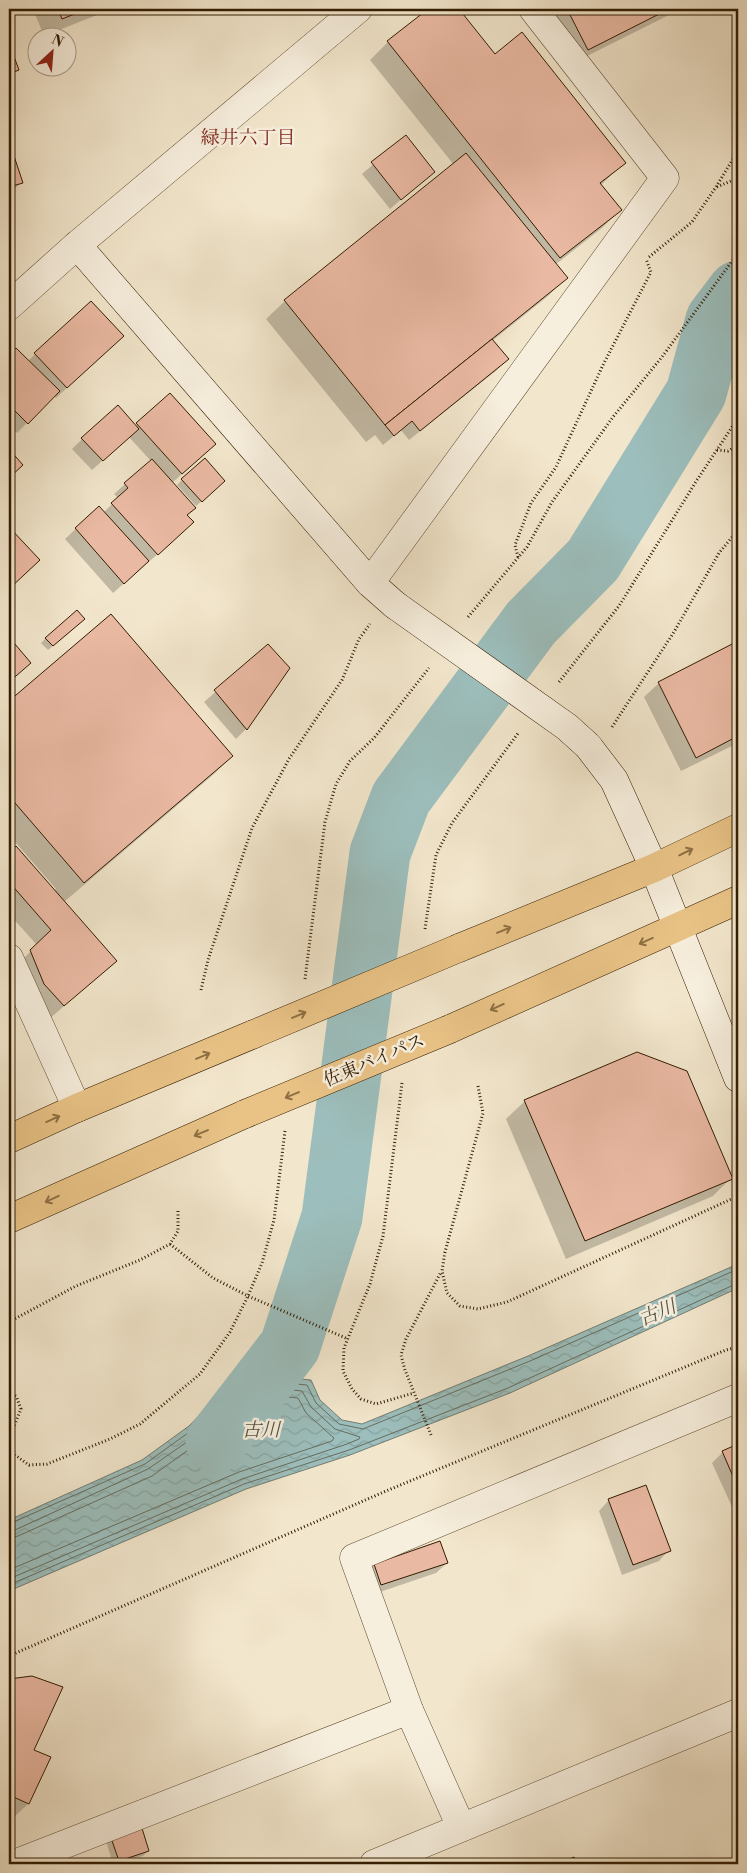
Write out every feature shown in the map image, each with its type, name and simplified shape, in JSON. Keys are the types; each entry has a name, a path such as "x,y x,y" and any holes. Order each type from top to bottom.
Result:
{"highway":[{"path":"9,1139 77,1108 654,868 738,828"},
{"name":"佐東バイパス","path":"9,1219 245,1114 450,1029 738,900"}],"street":[{"path":"9,306 77,246 358,9"},
{"path":"370,583 664,178 533,9"},
{"path":"77,246 370,583 384,612 567,727 598,739 614,780 654,868 738,1078"},
{"path":"9,958 77,1108"},
{"path":"460,1827 408,1710 354,1558 738,1398"},
{"path":"14,1864 408,1710"},
{"path":"374,1864 738,1713"}],"path":[{"path":"716,187 738,178"},
{"path":"468,618 527,547 552,502 613,417 662,358 738,253"},
{"path":"518,556 516,545 531,503 556,467 603,365 651,272 646,259"},
{"path":"717,450 728,451 738,445"},
{"path":"598,739 674,632 719,553 738,530"},
{"path":"201,990 208,960 252,828 289,759 342,680 359,638 384,612"},
{"path":"304,987 325,822 336,784 350,761 374,738 432,663"},
{"path":"431,1435 405,1370 402,1355 406,1339 442,1271 445,1252 483,1113 478,1086"},
{"path":"9,1392 16,1396 21,1408 13,1429 11,1444 15,1455 29,1465 47,1464 102,1442 140,1424 200,1374 230,1332 262,1263 274,1220 286,1123"},
{"path":"442,1271 447,1294 460,1306 478,1309 507,1302 738,1196"},
{"path":"9,1322 76,1286 140,1260 170,1244 178,1231 178,1211"},
{"path":"170,1244 213,1278 248,1296 348,1339"},
{"path":"9,1656 386,1491 726,1350 738,1347"}],"water":[{"name":"古川","path":"738,1264 738,1288 510,1393 350,1455 246,1489 9,1591 9,1520 142,1460 189,1426 240,1373 311,1380 320,1400 342,1420 362,1424 528,1356"}],"building":[{"path":"58,9 87,9 62,19"},
{"path":"428,9 459,9 495,54 522,32 626,163 600,183 622,210 560,258 387,41"},
{"path":"567,9 669,9 588,50"},
{"path":"9,43 19,70 9,74"},
{"path":"406,135 435,172 401,200 371,162"},
{"path":"9,141 23,183 9,187"},
{"path":"466,153 568,278 385,425 284,300"},
{"path":"91,301 124,336 67,388 34,353"},
{"path":"492,339 509,359 420,431 412,421 394,436 385,425"},
{"path":"16,348 60,391 28,424 9,405 9,355"},
{"path":"170,393 216,444 182,474 136,423"},
{"path":"118,405 139,429 103,461 81,438"},
{"path":"9,449 23,465 9,478"},
{"path":"205,458 225,481 202,502 181,479"},
{"path":"152,459 196,508 187,515 194,522 158,555 111,503 128,488 124,483"},
{"path":"99,506 149,561 124,584 75,528"},
{"path":"9,527 40,560 9,589"},
{"path":"77,610 85,619 53,646 45,638"},
{"path":"111,614 233,756 84,883 9,796 9,701"},
{"path":"9,637 31,663 9,682"},
{"path":"738,641 738,736 696,758 658,682"},
{"path":"268,644 290,668 247,730 214,690"},
{"path":"16,846 117,961 64,1006 44,984 30,950 51,930 9,882 9,867 13,864 9,860 9,852"},
{"path":"637,1052 687,1071 733,1179 585,1241 524,1100"},
{"path":"738,1444 738,1488 722,1451"},
{"path":"646,1485 671,1551 633,1565 608,1499"},
{"path":"440,1541 448,1563 381,1585 374,1564"},
{"path":"32,1676 63,1687 34,1750 51,1757 29,1804 9,1795 9,1679"},
{"path":"141,1825 149,1851 119,1861 110,1835"},
{"path":"574,1857 578,1864 558,1864"}],"waterway":[{"path":"216,1442 290,1346 332,1217 380,853 401,798 531,623 593,560 696,393 716,320 738,291"}],"district":[{"name":"緑井六丁目","path":"248,137"}]}
